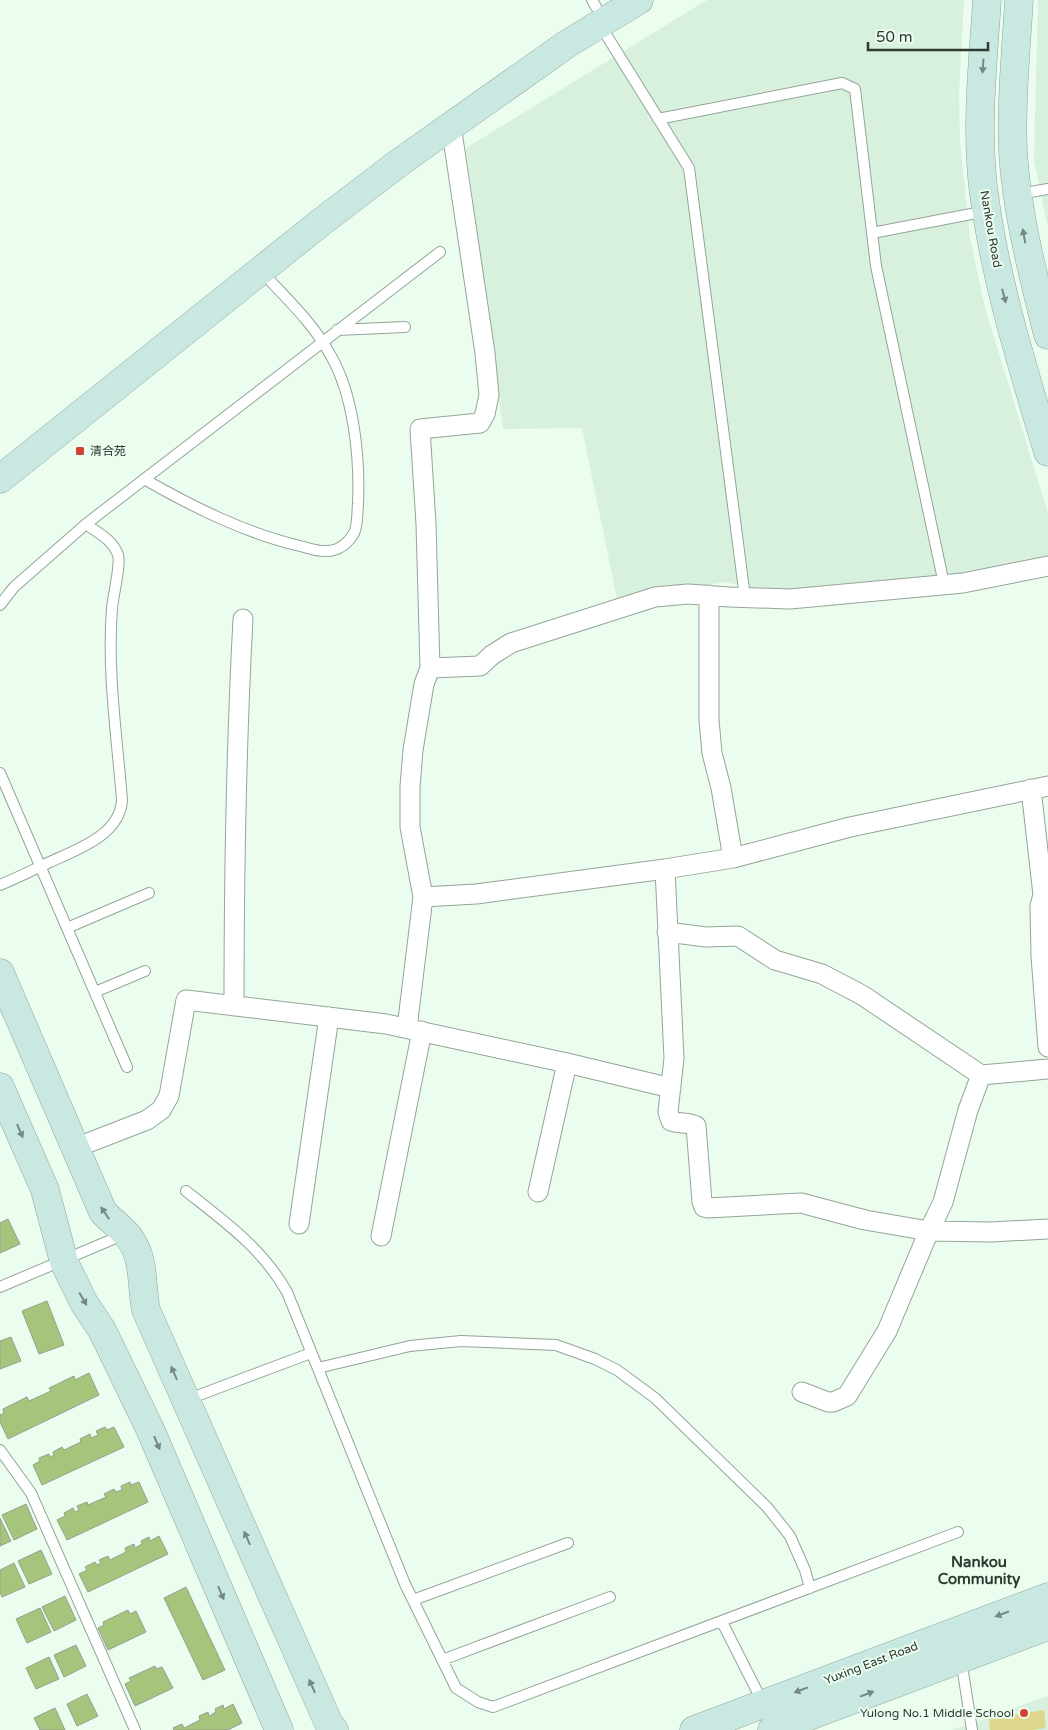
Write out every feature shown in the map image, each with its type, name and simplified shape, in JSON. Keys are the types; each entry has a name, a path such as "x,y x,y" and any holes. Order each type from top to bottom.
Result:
{"street":[{"path":"0,457 302,216 390,149 558,30 599,8 639,0"},
{"name":"Nankou Road","path":"987,0 980,120 983,185 994,254 1002,288 1048,452"},
{"path":"1020,0 1013,151 1017,194 1026,248 1048,334"},
{"path":"0,479 363,190 450,125 567,44 599,8"},
{"path":"382,1236 414,1030 422,897 410,827 410,787 413,750 424,684 430,668 426,524 420,429 480,423 485,414 489,395 485,353 450,125"},
{"path":"430,668 480,666 492,655 511,643 655,597 688,594 790,598 963,583 1048,566"},
{"path":"709,595 709,720 712,753 721,788 733,858"},
{"path":"234,1006 236,783 243,619"},
{"path":"422,897 476,894 733,858 850,827 1039,788 1043,895 1040,906 1041,956 1048,1047"},
{"path":"665,869 674,1058 668,1112 671,1121 696,1126 704,1207 801,1203 864,1220 929,1231 991,1232 1048,1229"},
{"path":"667,932 706,938 738,936 775,960 822,974 862,995 981,1076 1048,1069"},
{"path":"0,973 103,1212 126,1234 136,1249 140,1260 146,1310 329,1724 334,1730"},
{"path":"75,1148 148,1120 161,1110 168,1096 186,1000 386,1024 567,1063 671,1088"},
{"path":"299,1224 329,1017"},
{"path":"538,1192 567,1063"},
{"path":"802,1392 828,1402 833,1402 847,1396 887,1331 943,1202 968,1110 981,1076"},
{"path":"0,1087 45,1190 64,1260 84,1303 102,1330 150,1429 279,1730"},
{"name":"Yuxing East Road","path":"694,1730 1048,1596"},
{"path":"772,1730 961,1659 1048,1629"}],"lane":[{"path":"599,8 658,119 689,168 745,597"},
{"path":"658,119 842,83 855,89 876,266 944,584"},
{"path":"1017,194 1048,189"},
{"path":"872,233 987,211"},
{"path":"0,606 14,587 86,524 440,252"},
{"path":"144,479 201,510 270,538 321,551 337,549 344,545 355,532 357,524 358,461 352,418 343,384 333,358 323,342 261,270"},
{"path":"337,330 406,328"},
{"path":"0,885 95,840 112,824 122,810 112,706 111,670 112,609 119,558 113,544 86,524"},
{"path":"0,773 127,1066"},
{"path":"67,928 149,893"},
{"path":"95,992 145,971"},
{"path":"186,1191 248,1241 271,1267 286,1292 413,1600 456,1688 478,1702 493,1707 958,1532"},
{"path":"0,1287 126,1234"},
{"path":"318,1368 410,1346 460,1342 556,1345 595,1359 637,1384 656,1398 768,1507 790,1536 805,1570 810,1588"},
{"path":"186,1400 311,1353"},
{"path":"0,1450 31,1493 135,1730"},
{"path":"413,1600 568,1543"},
{"path":"442,1660 610,1597"},
{"path":"722,1622 764,1704"},
{"path":"961,1659 972,1730"}],"shaded area":[{"path":"707,0 964,0 959,94 960,141 970,238 985,308 1048,513 1048,559 957,578 770,591 724,582 617,599 582,428 503,429 466,148"},
{"path":"1038,0 1048,0 1048,228 1034,160"},
{"name":"Yulong No.1 Middle School","path":"1048,1696 1048,1730 952,1730"},
{"path":"1044,1710 1046,1728 1033,1730 990,1730 989,1719"}],"building":[{"path":"8,1219 20,1244 0,1253 0,1223"},
{"path":"47,1301 64,1345 39,1354 22,1311"},
{"path":"11,1337 21,1361 0,1369 0,1341"},
{"path":"89,1373 99,1395 8,1439 0,1422 0,1415 4,1413 3,1409 27,1397 29,1401 51,1391 49,1388 74,1376 75,1380"},
{"path":"105,1427 107,1430 114,1427 124,1447 42,1485 33,1465 40,1461 39,1458 49,1454 50,1457 54,1455 53,1452 62,1447 64,1450 81,1442 80,1439 90,1434 91,1438 98,1435 96,1431"},
{"path":"130,1482 131,1485 139,1482 148,1502 67,1540 57,1520 65,1516 64,1513 73,1508 75,1512 79,1510 77,1506 87,1502 88,1505 106,1497 104,1494 114,1489 116,1492 122,1490 121,1486"},
{"path":"26,1504 37,1529 14,1540 2,1515"},
{"path":"0,1518 11,1541 0,1546"},
{"path":"159,1536 168,1554 88,1592 79,1574 87,1570 85,1567 95,1562 97,1565 101,1563 99,1560 108,1556 110,1560 126,1552 125,1548 134,1544 135,1548 142,1544 141,1541 149,1537 150,1541"},
{"path":"41,1550 52,1574 29,1584 18,1561"},
{"path":"14,1563 25,1587 2,1597 0,1592 0,1570"},
{"path":"186,1587 225,1670 203,1680 164,1598"},
{"path":"65,1596 76,1620 54,1631 42,1607"},
{"path":"40,1608 51,1632 27,1643 16,1619"},
{"path":"128,1610 130,1614 136,1611 146,1632 108,1650 98,1628 104,1625 103,1622"},
{"path":"76,1645 86,1666 64,1677 54,1655"},
{"path":"49,1657 59,1679 36,1689 26,1668"},
{"path":"155,1666 156,1669 162,1667 173,1688 135,1706 125,1684 131,1681 129,1678"},
{"path":"87,1694 98,1716 77,1726 67,1704"},
{"path":"233,1704 242,1723 228,1730 174,1730 173,1728 182,1724 184,1728 200,1720 199,1716 208,1712 209,1716 216,1712 215,1709 223,1705 224,1709"},
{"path":"55,1708 65,1730 40,1730 34,1718"}],"place":[{"name":"清合苑","path":"80,451"},
{"name":"Yulong No.1 Middle School","path":"1024,1713"}],"district":[{"name":"Nankou Community","path":"979,1570"}]}
